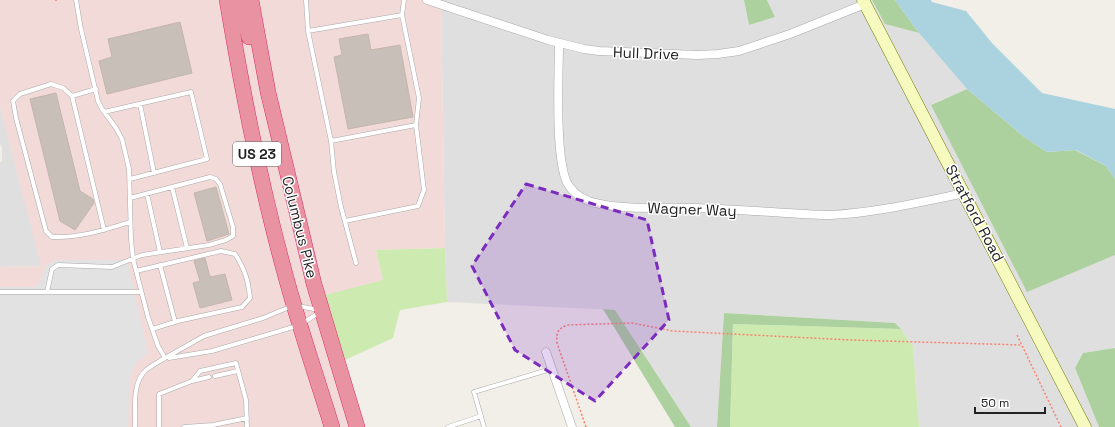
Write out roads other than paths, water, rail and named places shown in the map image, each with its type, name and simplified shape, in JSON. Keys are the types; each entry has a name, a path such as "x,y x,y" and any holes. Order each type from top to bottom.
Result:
{"highway":[{"name":"Columbus Pike","path":"227,0 261,178 284,272 332,427"},
{"path":"240,0 258,82 260,86 268,92"},
{"name":"Columbus Pike","path":"251,0 268,92 303,239 322,310 357,427"}],"street":[{"name":"Hull Drive","path":"427,0 559,43 584,49 682,55 718,54 751,47 864,2"},
{"name":"Stratford Road","path":"864,2 1086,427"},
{"name":"Wagner Way","path":"559,43 560,143 564,178 577,195 588,201 619,206 829,215 875,210 965,193"},
{"path":"546,352 572,427"}],"lane":[{"path":"76,0 81,29 98,101 122,139 130,180 132,258 152,329 158,346 166,358"},
{"path":"306,0 308,31 331,140 334,172 341,207 346,220 356,263"},
{"path":"346,220 418,206 424,190 416,125 419,98 402,15 404,0"},
{"path":"308,31 402,15"},
{"path":"104,230 72,96 63,88 51,84 20,94 13,101 16,118 46,231 52,237 66,238 88,234 104,230 130,222"},
{"path":"72,96 96,89"},
{"path":"104,112 191,92 207,159 130,180"},
{"path":"140,104 154,173"},
{"path":"331,140 416,125"},
{"path":"47,292 52,269 58,265 112,266 132,258 160,252 209,245 226,240 233,236 233,227 220,184 216,179 210,177 130,198"},
{"path":"172,187 187,248"},
{"path":"147,194 160,252"},
{"path":"136,271 221,251 235,254 248,281 250,298 242,307 175,322 152,329"},
{"path":"160,265 175,322"},
{"path":"0,292 141,292"},
{"path":"135,427 136,391 138,380 147,369 204,336 262,318 294,305 322,310"},
{"path":"166,358 212,351 300,325 322,310"},
{"path":"192,381 200,371 236,363 246,400 247,427"},
{"path":"484,427 474,392 552,368"},
{"path":"215,376 238,371"},
{"path":"159,427 159,394 192,381 209,377"},
{"path":"448,427 481,416"},
{"path":"184,426 214,425 247,418"}],"water":[{"path":"895,0 931,0 932,2 966,11 992,43 1042,93 1115,109 1115,179 1106,166 1076,150 1047,152 1023,136 967,89 919,33"}]}
